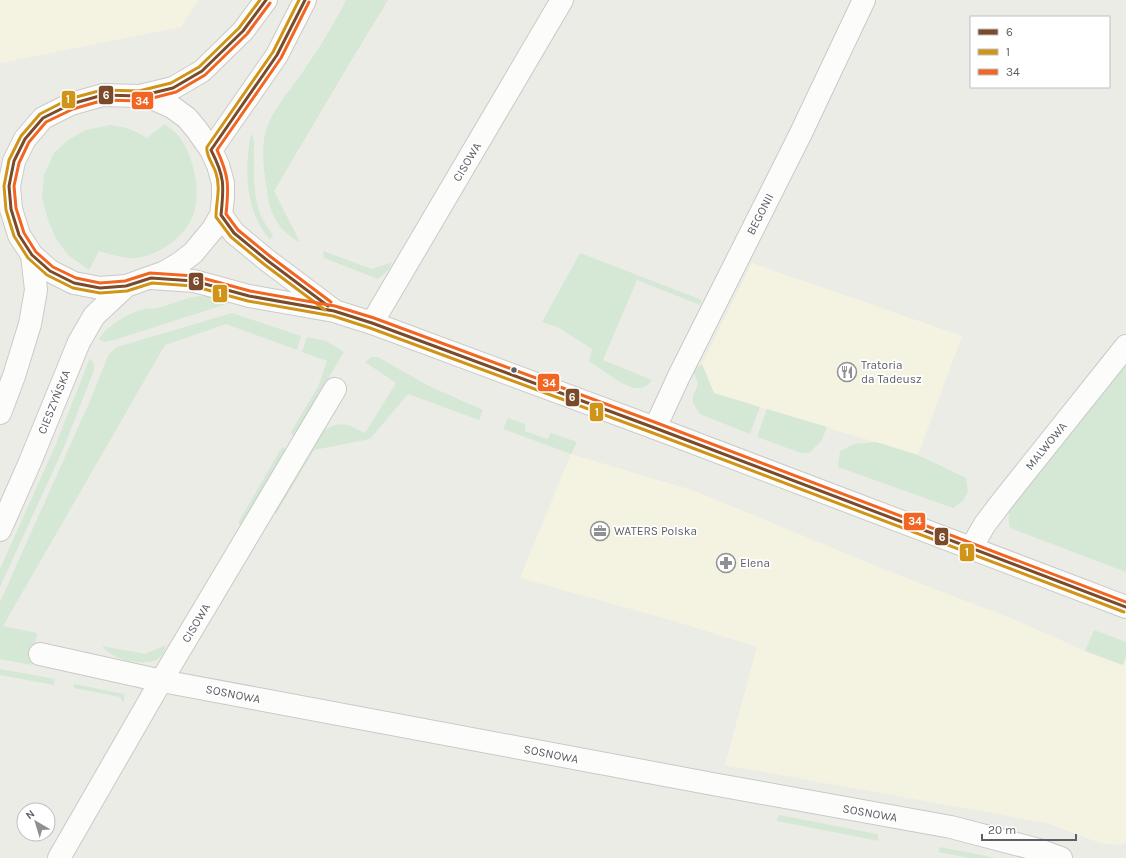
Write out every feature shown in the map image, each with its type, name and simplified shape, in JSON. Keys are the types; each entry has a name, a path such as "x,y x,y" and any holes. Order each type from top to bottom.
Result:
{"street":[{"path":"140,96 173,88 202,71 243,31 266,0"},
{"path":"212,150 277,55 305,0"},
{"name":"CISOWA","path":"372,323 562,0"},
{"name":"BEGONII","path":"655,428 679,376 801,133 864,0"},
{"path":"103,95 140,96 152,98 172,107 187,118 212,150 223,183 221,215 213,229 193,253 165,272 126,286 100,288 74,284 50,271 32,255 10,231 11,208 9,186 14,161 25,139 43,118 71,104 103,95"},
{"path":"0,151 25,139"},
{"path":"221,215 234,233 268,261 334,310"},
{"path":"0,413 14,376 30,324 36,290 32,255"},
{"path":"150,278 194,281 249,296 334,310 655,428 1126,607"},
{"name":"CIESZYŃSKA","path":"0,530 30,462 79,342 94,316 126,286"},
{"name":"MALWOWA","path":"971,548 985,524 1004,499 1126,346"},
{"name":"CISOWA","path":"60,858 162,681 335,389"},
{"name":"SOSNOWA","path":"40,654 162,681 951,827 1039,850 1061,858"}],"shaded area":[{"path":"0,0 199,0 181,27 0,63"},
{"path":"346,0 388,0 274,191 300,242 281,228 270,207 264,167 263,150 265,134 274,113 320,47"},
{"path":"165,124 179,136 192,162 197,190 195,209 191,219 180,236 164,248 154,253 130,258 99,251 89,270 68,255 56,239 48,220 42,198 44,175 54,153 68,140 86,130 110,125 126,128 147,138"},
{"path":"251,133 254,140 255,194 259,211 273,235 270,240 262,229 256,216 248,189 247,175"},
{"path":"323,251 372,269 392,262 389,269 378,279 324,258"},
{"path":"580,253 702,300 700,305 637,280 603,360 652,380 645,387 634,388 614,378 589,361 592,349 559,328 542,322"},
{"path":"752,263 962,336 918,455 713,393 702,364"},
{"path":"209,296 233,302 114,340 105,342 99,340 107,329 132,313 145,309 162,307 193,297"},
{"path":"232,313 301,336 297,350 226,324 165,345 3,626 37,633 31,665 0,659 0,602 89,403 108,356 117,347"},
{"path":"307,337 326,341 344,352 294,436 290,433 318,387 327,361 302,352"},
{"path":"372,357 378,357 431,387 483,410 479,420 408,394 370,439 314,450 276,514 272,509 317,436 327,429 339,424 349,426 365,433 396,383 365,362"},
{"path":"90,358 94,364 94,370 64,447 0,587 0,569 56,444"},
{"path":"1126,362 1126,572 1010,528 1009,513 1011,507"},
{"path":"702,364 714,393 760,407 750,434 700,414 693,403 693,396 698,384 693,370"},
{"path":"767,409 827,427 822,440 809,453 801,453 757,437"},
{"path":"508,418 525,424 525,431 547,439 551,433 577,442 571,454 503,429"},
{"path":"876,442 918,455 966,478 968,491 964,500 953,508 838,467 840,451 854,444"},
{"path":"282,447 286,449 241,525 238,523"},
{"path":"571,454 695,491 888,571 1018,621 1085,651 1123,665 1126,657 1126,842 1112,845 1100,843 1047,823 725,765 757,647 674,621 520,578"},
{"path":"1094,630 1126,642 1126,657 1123,665 1085,651"},
{"path":"166,645 164,652 159,658 154,661 142,663 116,657 102,646 145,654"},
{"path":"0,669 55,679 54,685 0,675"},
{"path":"74,684 124,694 124,703 120,697 74,688"},
{"path":"779,815 877,834 879,841 777,821"},
{"path":"940,847 996,858 969,858 938,852"}],"transit line":[{"name":"1","path":"260,0 239,28 199,67 171,83 139,91 102,90 69,99 40,114 21,136 9,160 4,186 6,210 14,236 28,258 47,275 73,288 100,293 127,291 152,283 193,286 248,301 333,316 370,328 653,433 1124,612"},
{"name":"6","path":"266,0 243,31 202,71 173,88 140,96 103,95 71,104 43,118 25,139 14,161 9,186 11,209 19,235 32,255 50,271 74,283 100,288 126,286 151,278 194,281 249,296 334,311 372,323 655,428 1126,607"},
{"name":"1","path":"299,0 273,52 207,147 207,150 217,179 218,190 216,217 231,237 265,265 325,310"},
{"name":"6","path":"305,0 277,55 211,150 216,159 221,175 223,189 221,215 234,233 268,261 328,306"},
{"name":"34","path":"309,2 281,58 217,150 224,167 228,188 226,214 238,230 331,302"},
{"name":"34","path":"270,3 247,34 205,75 176,92 141,101 104,100 73,109 46,122 29,142 19,163 14,186 16,208 24,233 36,252 53,267 76,278 100,283 125,281 150,273 195,276 250,291 335,306 374,318 657,423 1126,602"}],"place":[{"name":"Tratoria da Tadeusz","path":"847,372"},
{"name":"WATERS Polska","path":"600,531"},
{"name":"Elena","path":"726,563"}]}
